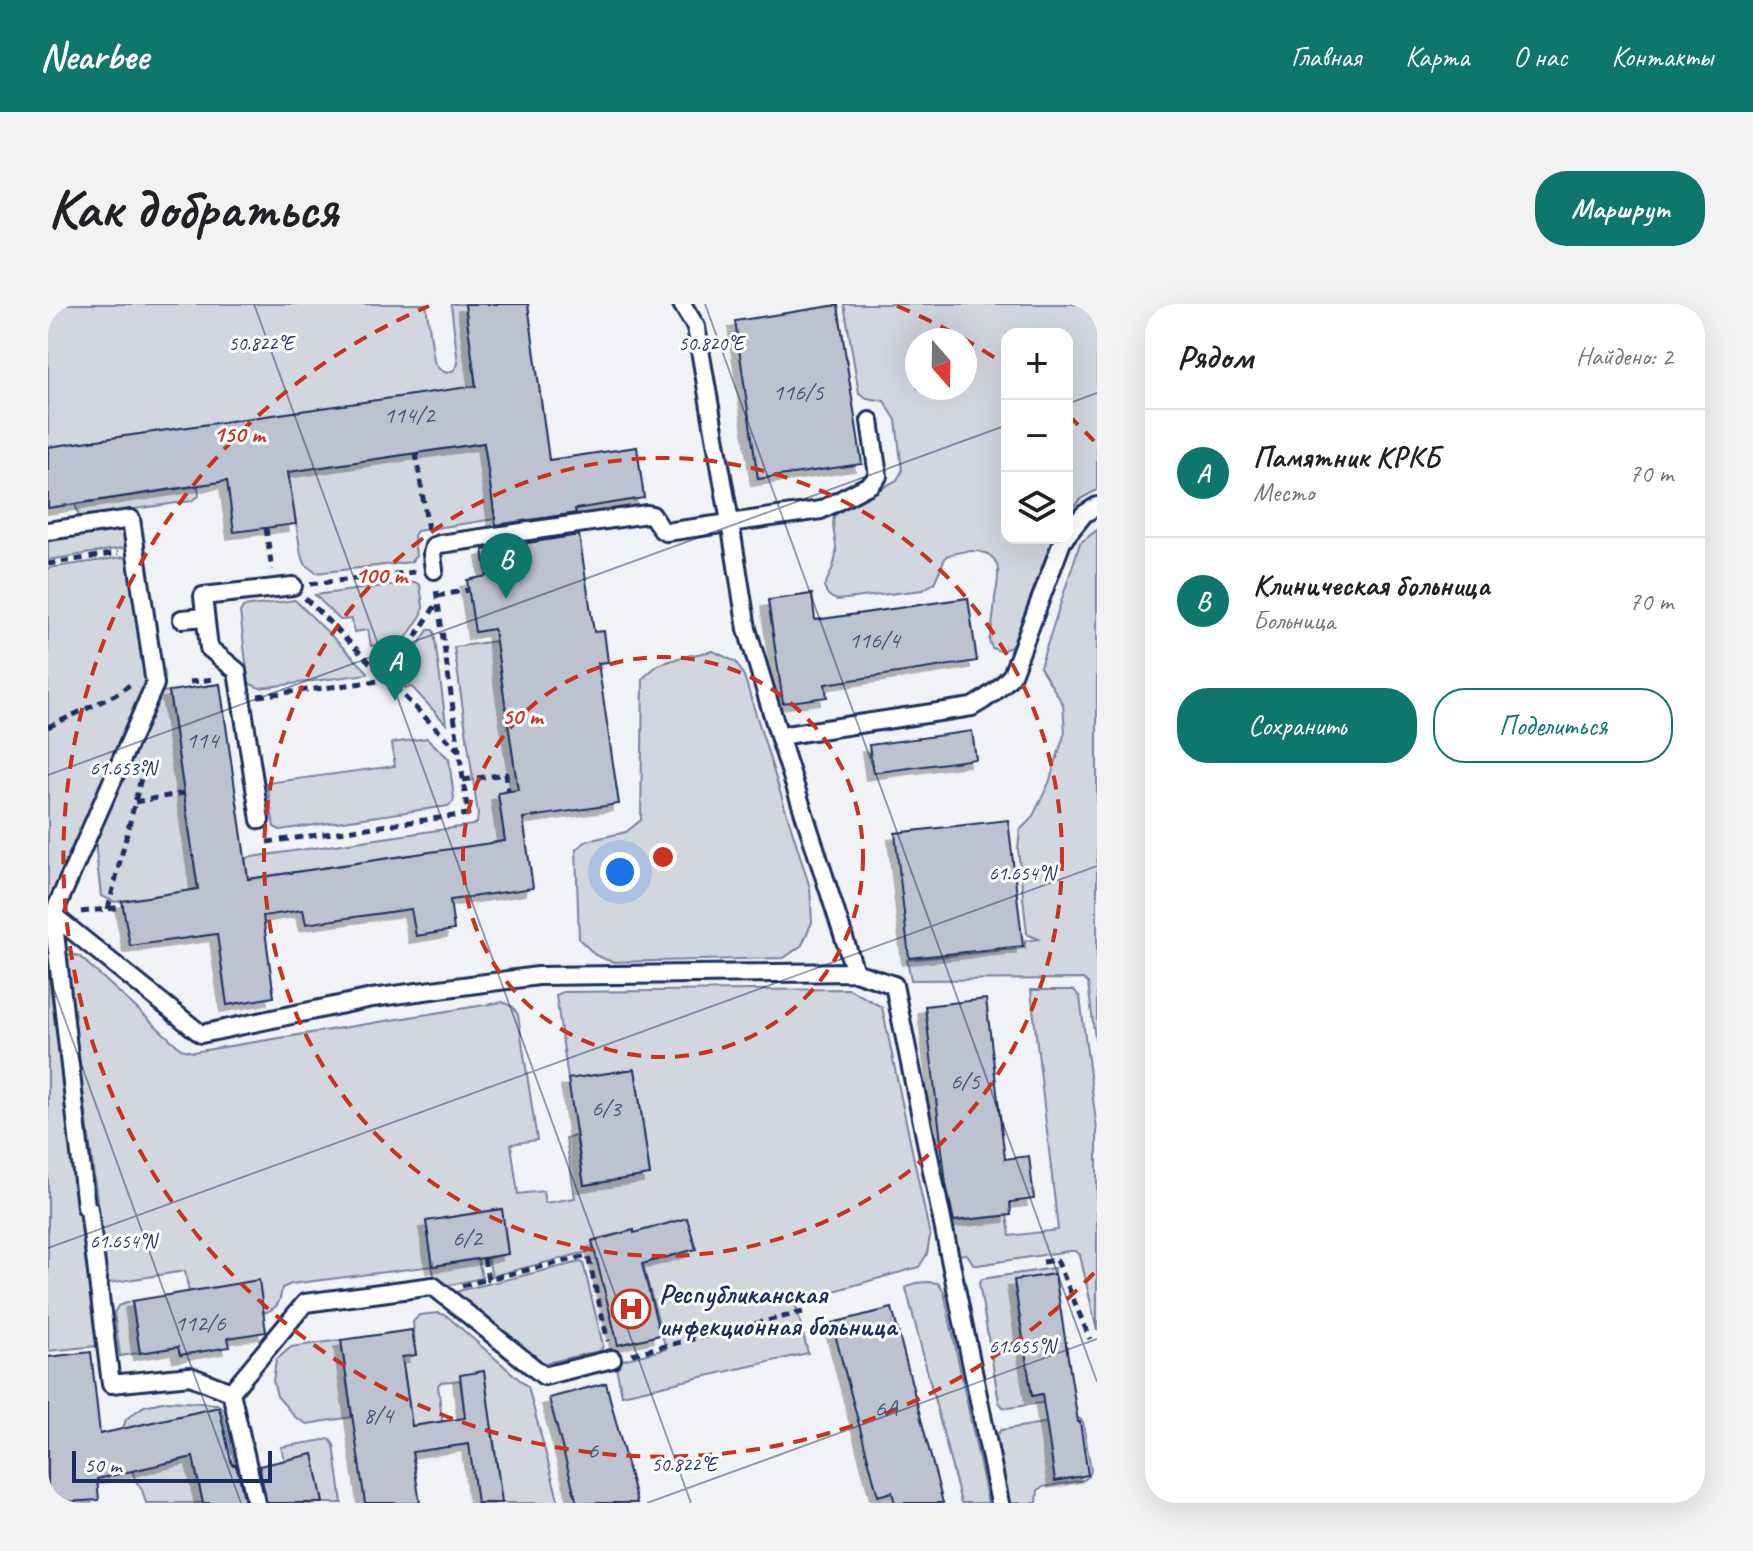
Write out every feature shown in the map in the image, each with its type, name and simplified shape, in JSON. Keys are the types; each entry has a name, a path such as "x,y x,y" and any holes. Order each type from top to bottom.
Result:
{"lane":[{"path":"682,304 696,327 747,629 855,972"},
{"path":"433,562 434,546 440,544 647,514 652,515 666,532 821,510 871,484 878,476 870,421"},
{"path":"1073,528 1084,514 1097,506"},
{"path":"48,531 131,519 155,684 51,916 111,1384 190,1376 231,1392"},
{"path":"779,736 972,707 989,698 1012,675 1061,544"},
{"path":"260,820 237,671 209,648 203,596 293,586"},
{"path":"146,623 205,617"},
{"path":"51,916 201,1034 372,998 538,976 855,972 894,985 1000,1503"},
{"path":"231,1392 305,1303 433,1286 544,1376 612,1359"},
{"path":"231,1392 256,1503"}],"path":[{"path":"260,820 264,842 468,814 416,453"},
{"path":"266,528 268,544"},
{"path":"48,564 136,551"},
{"path":"293,586 433,562"},
{"path":"293,586 459,751"},
{"path":"388,680 438,599 468,590"},
{"path":"48,727 115,695 153,672"},
{"path":"241,698 388,680"},
{"path":"123,907 108,909 147,758"},
{"path":"463,780 506,774 508,792"},
{"path":"135,802 184,793"},
{"path":"484,1258 488,1279 588,1256 612,1359 807,1311"},
{"path":"1043,1262 1057,1260 1090,1339"}],"shaded area":[{"path":"48,304 426,304 434,361 439,369 447,373 458,364 451,304 465,304 476,386 48,447"},
{"path":"844,304 1097,304 1097,490 1073,507 1073,328 1001,328 1001,544 1051,544 1012,647 1000,651 992,648 989,641 998,573 993,559 982,552 967,551 946,556 934,583 923,590 837,600 826,592 824,587 836,554 834,516 897,480 902,471 896,420 884,401 859,393"},
{"path":"484,443 495,519 417,531 414,535 416,556 411,562 316,573 306,565 301,555 288,472"},
{"path":"198,486 199,496 191,501 79,517 75,504"},
{"path":"115,528 123,533 128,547 48,560 48,538"},
{"path":"1097,530 1097,1041 1088,983 1083,979 911,980 907,960 1025,948 1025,941 1038,939 1027,934 1018,849 1020,830 1032,818 1049,783 1065,732 1063,704 1040,667 1080,543"},
{"path":"124,557 130,561 147,675 48,903 48,568"},
{"path":"415,582 420,585 422,614 387,667 383,644 371,646 368,630 354,632 352,619 340,620 315,595"},
{"path":"295,600 368,674 260,688 250,684 240,612 243,607"},
{"path":"428,630 434,632 446,724 412,687 405,688 402,679 396,680"},
{"path":"496,641 518,790 498,793 505,841 248,879 245,858 477,823 454,647"},
{"path":"713,651 736,662 744,676 810,888 812,922 802,945 784,958 612,962 595,955 579,939 576,849 587,841 626,832 641,820 643,678 658,665"},
{"path":"169,691 198,889 115,902 101,896 96,836 155,697 160,692"},
{"path":"427,738 449,759 454,798 448,806 280,830 274,827 267,783 395,766 392,743"},
{"path":"66,956 79,956 181,1049 193,1052 503,1002 513,1007 518,1015 537,1140 511,1144 518,1194 543,1191 545,1203 575,1198 566,1138 576,1136 584,1185 650,1175 635,1070 568,1079 556,995 563,992 849,989 882,1007 930,1236 927,1254 919,1267 795,1302 808,1353 622,1395 615,1362 666,1349 633,1230 593,1240 595,1250 492,1276 488,1258 508,1254 501,1209 426,1221 433,1266 478,1259 482,1278 440,1287 436,1284 432,1266 291,1284 282,1288 275,1307 264,1313 258,1281 189,1292 185,1271 109,1283"},
{"path":"48,969 97,1346 48,1351"},
{"path":"1031,990 1074,990 1080,997 1097,1130 1097,1331 1080,1255 1076,1251 978,1265 974,1265 967,1254 955,1255 950,1222 1007,1215 1010,1236 1058,1230"},
{"path":"583,1263 603,1345 599,1351 542,1364 456,1295 462,1290"},
{"path":"1054,1268 1055,1274 1014,1281 1032,1395 1073,1390 1067,1399 1003,1407 999,1402 979,1283 982,1279"},
{"path":"915,1283 938,1283 944,1292 988,1503 961,1503 906,1288"},
{"path":"132,1301 140,1353 120,1356 114,1313 118,1306"},
{"path":"439,1313 447,1316 528,1387 559,1503 502,1503 492,1426 467,1429 460,1380 438,1385 441,1422 405,1427 410,1412 404,1371 373,1361 416,1355 413,1322 419,1315"},
{"path":"341,1340 352,1417 307,1424 295,1417 277,1396 273,1381 276,1360 291,1347"},
{"path":"167,1401 217,1404 221,1407 235,1464 196,1473 203,1503 146,1503 132,1471 123,1429 126,1419 144,1406"},
{"path":"1073,1418 1083,1422 1091,1471 1089,1476 1084,1480 1043,1487 1038,1490 1037,1503 1008,1503 995,1437 1001,1430"},
{"path":"330,1439 334,1445 342,1503 323,1503 313,1455 285,1461 281,1447"}],"building":[{"path":"465,304 528,304 549,460 637,447 644,498 575,509 576,513 496,525 484,443 288,472 296,524 234,532 227,481 48,508 48,447 476,386"},
{"path":"838,305 862,464 758,479 735,321"},
{"path":"579,535 594,632 604,631 608,662 598,663 619,804 523,818 533,888 450,900 454,930 416,936 411,909 306,924 303,910 263,916 274,997 227,1005 217,934 130,946 122,901 198,889 169,691 220,684 248,879 505,841 498,793 518,790 494,629 475,632 467,580 487,576 483,550"},
{"path":"812,594 815,620 968,598 977,661 825,684 827,697 783,703 768,600"},
{"path":"972,731 976,759 873,773 869,745"},
{"path":"1008,820 1023,946 909,958 895,833"},
{"path":"986,999 1005,1159 1029,1156 1034,1199 1010,1202 1011,1215 954,1221 946,1184 925,1006"},
{"path":"635,1069 650,1175 584,1185 568,1079"},
{"path":"502,1209 508,1254 433,1266 426,1221"},
{"path":"687,1218 696,1249 642,1264 660,1335 618,1345 592,1241"},
{"path":"1055,1274 1088,1475 1055,1481 1042,1394 1032,1396 1014,1280"},
{"path":"259,1280 266,1332 228,1338 230,1347 180,1355 178,1347 140,1353 132,1301"},
{"path":"892,1308 943,1503 895,1503 892,1492 878,1496 832,1323"},
{"path":"412,1330 416,1355 402,1357 412,1426 465,1418 460,1375 484,1371 502,1503 477,1503 469,1444 412,1452 420,1503 365,1503 341,1340"},
{"path":"91,1352 100,1434 219,1407 232,1465 235,1464 238,1471 245,1503 203,1503 193,1457 97,1479 99,1500 48,1503 48,1357"},
{"path":"606,1383 637,1503 577,1503 549,1398"},
{"path":"313,1454 323,1503 267,1503 259,1466"}],"place":[{"name":"Клиническая больница","path":"506,599"},
{"name":"Памятник КРКБ","path":"395,701"},
{"name":"Республиканская инфекционная больница","path":"631,1309"}]}
